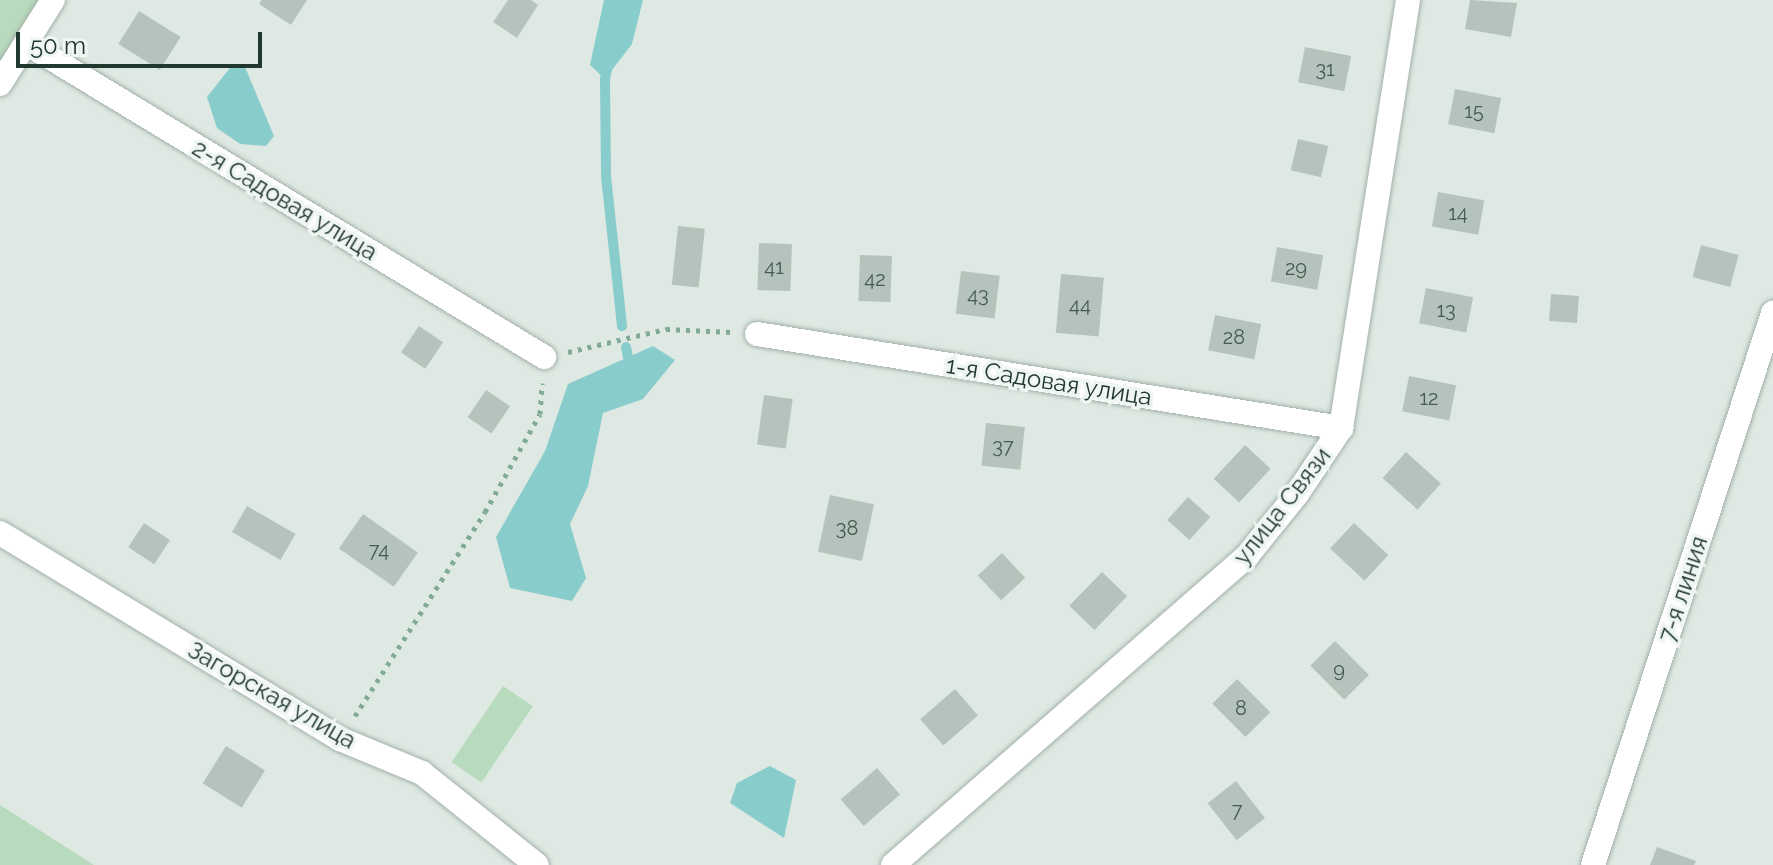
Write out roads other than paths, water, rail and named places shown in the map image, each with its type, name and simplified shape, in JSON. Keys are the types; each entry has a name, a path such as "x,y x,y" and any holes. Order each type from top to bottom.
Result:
{"street":[{"path":"0,84 53,0"},
{"name":"улица Связи","path":"893,865 1247,556 1297,494 1341,428 1408,0"},
{"name":"2-я Садовая улица","path":"26,43 544,357"},
{"name":"7-я линия","path":"1593,865 1773,313"},
{"name":"1-я Садовая улица","path":"757,334 1341,428"},
{"name":"Загорская улица","path":"0,533 340,739 422,773 537,865"}],"water":[{"path":"604,0 643,0 632,44 605,79 590,65"},
{"path":"233,64 245,67 274,136 266,146 240,144 217,128 207,97"},
{"path":"653,346 675,360 643,399 603,413 588,486 570,524 586,578 572,601 510,588 496,537 545,451 568,384"},
{"path":"770,766 796,780 784,838 730,803 737,783"}],"waterway":[{"path":"608,66 605,79 606,176 622,326"},
{"path":"626,347 628,357"}]}
